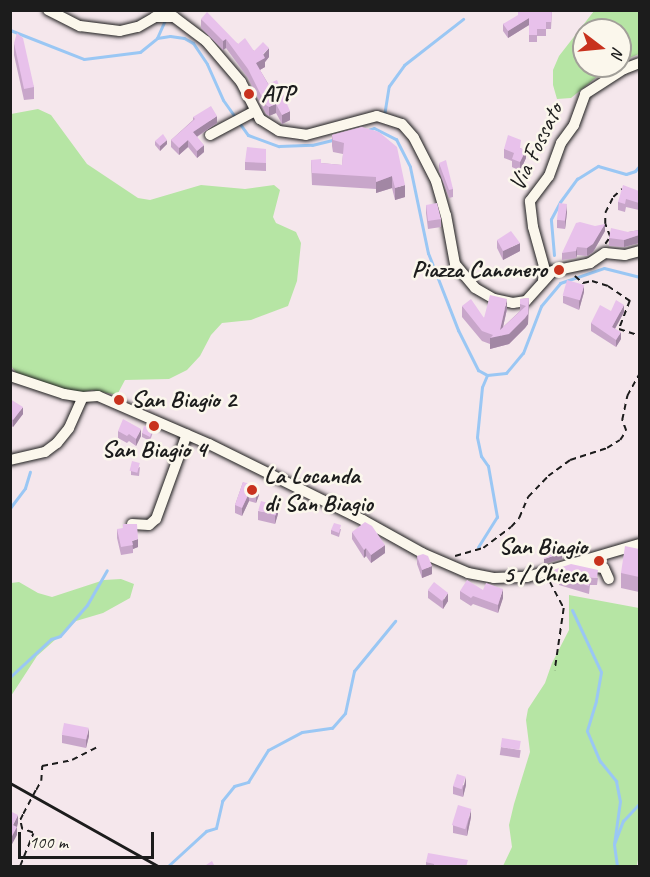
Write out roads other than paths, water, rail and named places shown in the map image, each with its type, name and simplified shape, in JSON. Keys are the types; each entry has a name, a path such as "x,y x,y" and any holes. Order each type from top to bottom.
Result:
{"street":[{"path":"48,10 80,26 120,31 138,27 155,17 174,17 199,34 241,82 250,113 270,126 299,136 377,116 402,124 428,163 441,198 455,264 468,282 487,296 513,303 529,299 541,282 553,271 590,263 599,255 625,255 639,251"},
{"name":"Via Fossato","path":"541,282 545,270 533,227 530,201 549,176 561,143 574,125 585,94 624,69 639,63"},
{"path":"210,135 250,113"},
{"path":"11,374 64,394 83,397 98,396 187,434 468,573 505,578 548,572 639,544"},
{"path":"10,459 45,452 57,443 69,428 83,397"},
{"path":"132,524 149,525 156,519 187,434"},
{"path":"570,564 604,568 609,579"}],"waterway":[{"path":"384,116 389,86 404,65 463,19"},
{"path":"157,38 165,20"},
{"path":"10,30 84,59 140,52 157,38 170,36 184,38 193,43 207,64 223,100 248,135 279,146 312,145 336,139"},
{"path":"368,130 374,128 396,139 410,167 428,253 458,330 478,370 487,375 506,373 523,353 541,306 560,283 604,268 640,277"},
{"path":"554,255 551,219 577,179 598,166 626,174 635,171 640,165"},
{"path":"478,547 497,517 488,466 481,456 477,437 482,387 487,375"},
{"path":"10,508 25,488 30,472"},
{"path":"10,677 51,639 60,636 87,605 107,570"},
{"path":"572,610 601,672 596,701 587,731 600,761 616,781 620,801 614,844"},
{"path":"168,866 206,831 216,828 222,801 234,786 248,782 268,750 302,732 332,728 345,713 354,671 395,621"},
{"path":"617,866 614,844 623,821 640,803"}],"railway":[{"path":"10,783 158,866"}],"place":[{"name":"ATP","path":"249,94"},
{"name":"Piazza Canonero","path":"559,270"},
{"name":"San Biagio 2","path":"119,400"},
{"name":"San Biagio 4","path":"154,426"},
{"name":"La Locanda di San Biagio","path":"252,490"},
{"name":"San Biagio 5 / Chiesa","path":"599,561"}]}
